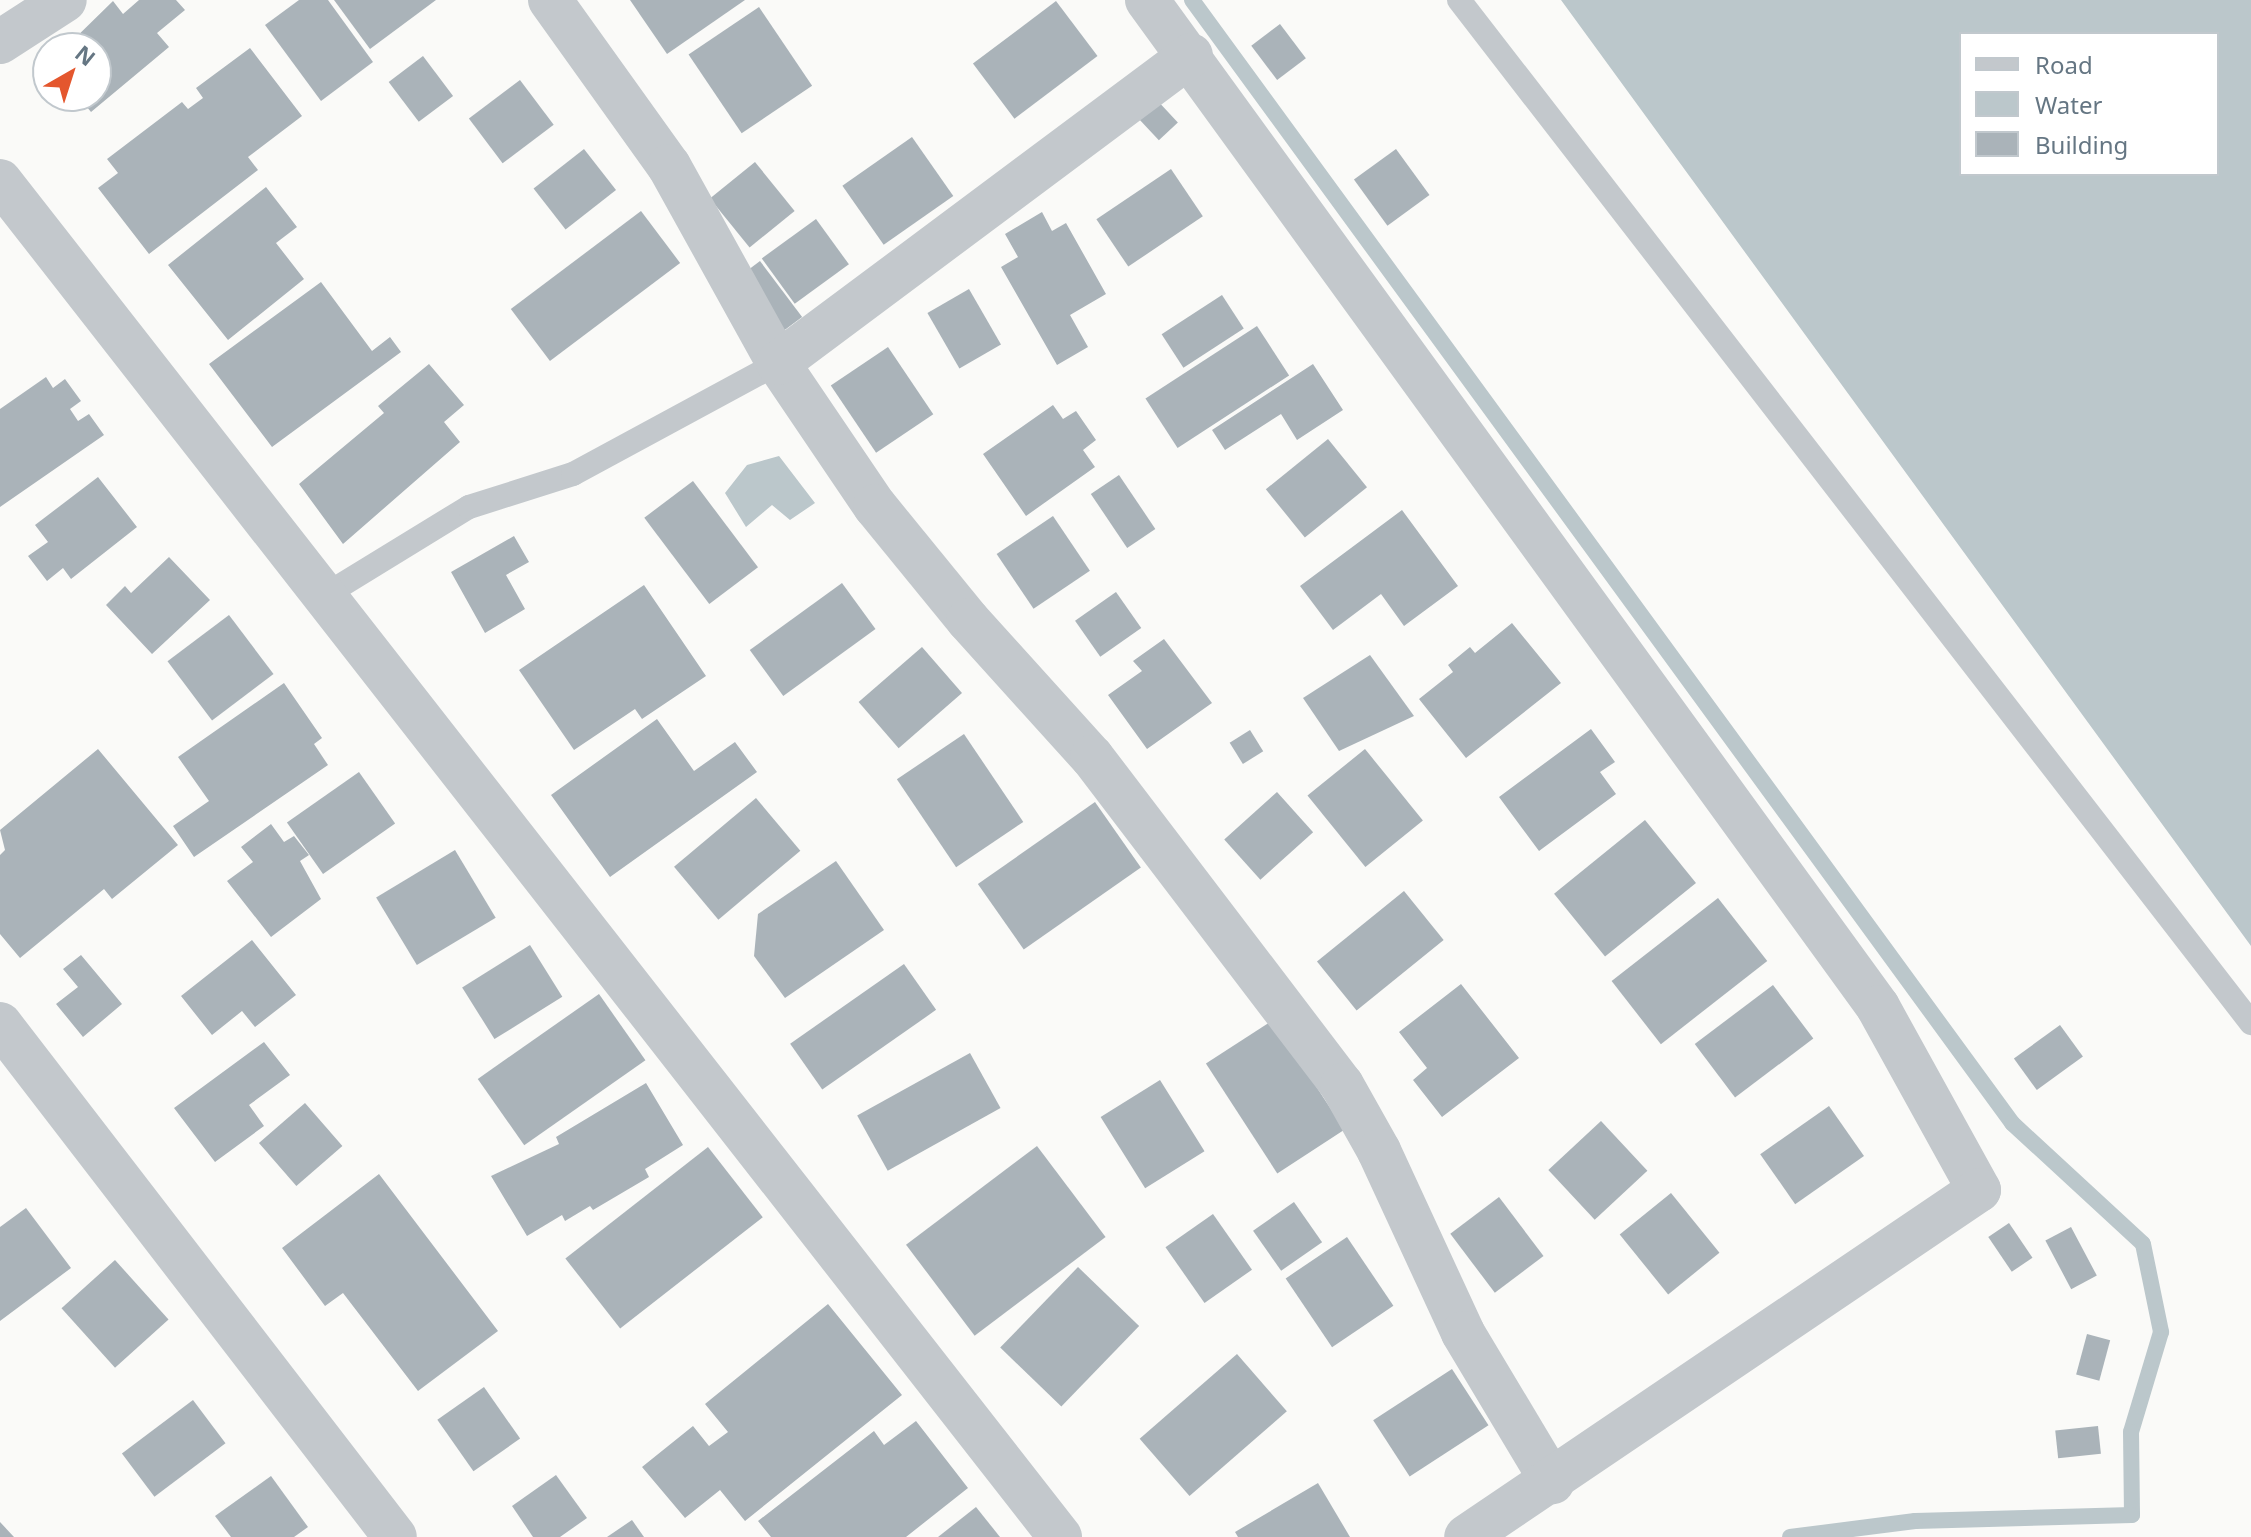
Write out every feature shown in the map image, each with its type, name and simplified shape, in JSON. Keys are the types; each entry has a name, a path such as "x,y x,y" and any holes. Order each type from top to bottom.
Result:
{"street":[{"path":"0,42 65,0"},
{"path":"550,0 669,166 778,363 875,506 968,620 1092,757 1342,1085 1379,1151 1463,1333 1552,1482"},
{"path":"1147,0 1191,55 1878,1007 1979,1190 1552,1482 1466,1537"},
{"path":"778,363 1191,55"},
{"path":"0,181 322,597 1060,1537"},
{"path":"0,1024 395,1537"}],"lane":[{"path":"1459,0 2251,1023"},
{"path":"322,597 469,507 573,474 778,363"}],"water":[{"path":"1561,0 2251,0 2251,946"},
{"path":"779,456 815,503 790,520 772,505 746,527 725,493 747,465"}],"building":[{"path":"139,0 176,0 185,10 157,33 169,47 112,94 112,32 81,32 113,1 123,14"},
{"path":"299,0 328,0 373,62 321,101 265,25"},
{"path":"334,0 436,0 370,49"},
{"path":"630,0 745,0 667,54"},
{"path":"1056,1 1098,56 1014,119 973,64"},
{"path":"759,7 812,86 742,133 689,55"},
{"path":"1280,24 1306,58 1277,80 1251,46"},
{"path":"250,48 302,116 248,157 258,170 149,254 98,188 118,173 107,159 182,102 188,109 203,98 196,88"},
{"path":"423,56 453,96 419,122 389,82"},
{"path":"520,80 554,125 503,163 469,119"},
{"path":"1154,97 1178,123 1159,140 1135,115"},
{"path":"912,137 953,196 884,245 842,186"},
{"path":"584,149 616,190 566,229 534,188"},
{"path":"1396,149 1430,195 1387,226 1354,180"},
{"path":"755,162 795,211 750,247 710,199"},
{"path":"1171,169 1203,216 1128,267 1096,219"},
{"path":"266,187 297,227 276,243 304,279 228,340 168,265"},
{"path":"641,211 680,263 550,361 511,309"},
{"path":"1042,212 1052,231 1066,223 1106,294 1070,315 1088,347 1057,365 1001,267 1018,257 1005,234"},
{"path":"816,219 849,264 795,304 762,258"},
{"path":"760,261 802,317 783,331 741,275"},
{"path":"321,282 372,351 390,337 401,352 272,447 209,364"},
{"path":"969,289 1001,344 959,368 927,313"},
{"path":"1222,295 1244,329 1183,368 1162,334"},
{"path":"1257,326 1289,375 1178,448 1145,398"},
{"path":"888,347 933,414 876,453 831,386"},
{"path":"429,364 464,405 444,422 460,442 343,544 299,484 384,413 378,406"},
{"path":"1313,364 1343,410 1297,440 1281,414 1225,450 1212,430"},
{"path":"46,377 53,388 65,379 81,401 70,409 78,421 89,414 104,435 0,507 0,409"},
{"path":"1053,405 1063,419 1076,411 1096,440 1083,450 1095,467 1026,516 983,454"},
{"path":"1328,439 1367,487 1305,538 1266,489"},
{"path":"1119,475 1155,529 1127,548 1091,494"},
{"path":"98,477 137,527 71,579 63,568 47,581 28,556 48,542 35,525"},
{"path":"693,481 758,567 709,604 644,518"},
{"path":"1402,510 1458,586 1404,626 1381,594 1333,630 1300,586"},
{"path":"1053,516 1090,571 1034,609 997,554"},
{"path":"514,536 529,562 506,575 525,609 485,633 451,572"},
{"path":"169,557 210,600 152,654 106,605 125,586 131,593"},
{"path":"842,583 876,629 783,696 750,650"},
{"path":"644,585 706,676 642,719 635,709 574,750 519,670"},
{"path":"1116,592 1141,628 1100,657 1075,621"},
{"path":"229,615 274,674 212,720 168,661"},
{"path":"1512,623 1561,683 1466,758 1419,699 1453,672 1448,665 1470,647 1475,653"},
{"path":"1164,639 1212,703 1147,749 1108,695 1142,671 1133,661"},
{"path":"922,647 962,693 899,748 859,702"},
{"path":"1370,655 1414,716 1339,751 1303,698"},
{"path":"284,683 322,738 314,744 328,765 194,857 173,826 209,801 178,757"},
{"path":"657,719 694,771 735,742 757,772 610,877 551,795"},
{"path":"1591,729 1615,762 1600,772 1616,794 1539,851 1499,797"},
{"path":"1250,730 1263,751 1243,764 1230,743"},
{"path":"964,734 1023,822 956,867 897,779"},
{"path":"98,749 178,845 112,899 104,889 20,958 0,934 0,855 5,850 0,830"},
{"path":"1365,749 1423,820 1365,867 1307,796"},
{"path":"359,772 395,824 323,874 287,822"},
{"path":"1277,792 1313,832 1260,880 1224,840"},
{"path":"756,798 800,851 718,920 674,867"},
{"path":"1095,802 1141,868 1024,950 978,884"},
{"path":"1645,820 1696,883 1605,957 1554,894"},
{"path":"271,824 284,842 294,836 309,855 300,861 321,899 271,937 227,881 253,862 241,847"},
{"path":"455,850 496,918 417,965 376,897"},
{"path":"836,861 884,930 785,998 754,956 758,914"},
{"path":"1404,891 1444,940 1357,1010 1317,961"},
{"path":"1718,898 1767,961 1661,1044 1612,981"},
{"path":"252,940 296,995 255,1027 242,1011 212,1035 181,996"},
{"path":"530,945 562,997 494,1039 462,987"},
{"path":"81,955 122,1004 83,1037 56,1004 78,987 63,969"},
{"path":"904,964 936,1010 822,1090 790,1044"},
{"path":"1461,984 1519,1058 1442,1117 1413,1080 1427,1068 1399,1032"},
{"path":"1773,985 1813,1039 1735,1097 1695,1044"},
{"path":"599,994 645,1060 524,1145 478,1079"},
{"path":"1273,1020 1344,1130 1277,1173 1206,1064"},
{"path":"2060,1025 2083,1057 2037,1090 2014,1059"},
{"path":"264,1042 290,1075 249,1105 264,1126 215,1162 174,1108"},
{"path":"970,1053 1001,1108 888,1171 857,1116"},
{"path":"1160,1080 1205,1151 1145,1188 1101,1117"},
{"path":"646,1083 683,1145 645,1169 649,1177 593,1210 590,1206 565,1221 562,1215 527,1236 491,1176 559,1144 556,1137"},
{"path":"305,1103 342,1146 296,1186 259,1143"},
{"path":"1829,1106 1864,1156 1795,1204 1760,1154"},
{"path":"1601,1121 1647,1171 1595,1220 1548,1170"},
{"path":"1037,1146 1106,1237 975,1336 906,1245"},
{"path":"708,1147 763,1217 620,1329 565,1258"},
{"path":"379,1174 498,1331 418,1391 343,1293 325,1306 282,1248"},
{"path":"1671,1193 1719,1253 1668,1294 1620,1235"},
{"path":"1499,1197 1544,1256 1495,1293 1450,1234"},
{"path":"1294,1202 1322,1242 1281,1271 1253,1231"},
{"path":"26,1208 71,1268 0,1321 0,1227"},
{"path":"1213,1214 1252,1270 1204,1303 1165,1247"},
{"path":"2009,1223 2032,1258 2012,1272 1988,1237"},
{"path":"2071,1227 2097,1276 2071,1289 2045,1241"},
{"path":"1347,1237 1393,1306 1332,1347 1286,1278"},
{"path":"115,1260 169,1319 115,1368 61,1308"},
{"path":"1078,1267 1139,1326 1061,1407 1000,1348"},
{"path":"828,1304 902,1395 745,1521 720,1490 685,1518 642,1467 693,1426 709,1446 728,1432 705,1404"},
{"path":"2087,1334 2110,1340 2099,1381 2076,1375"},
{"path":"1237,1354 1287,1411 1190,1496 1140,1439"},
{"path":"1452,1369 1488,1425 1410,1476 1373,1420"},
{"path":"484,1387 520,1439 473,1471 437,1420"},
{"path":"193,1400 225,1443 154,1497 122,1454"},
{"path":"916,1421 968,1488 906,1537 771,1537 758,1521 874,1431 884,1445"},
{"path":"2098,1426 2101,1454 2058,1458 2055,1430"},
{"path":"556,1475 587,1518 560,1537 533,1537 512,1506"},
{"path":"271,1476 308,1527 294,1537 231,1537 215,1516"},
{"path":"1318,1483 1350,1537 1238,1537 1235,1532"},
{"path":"976,1507 1000,1537 938,1537"},
{"path":"632,1520 644,1537 607,1537"},
{"path":"0,1522 14,1537 0,1537"}],"waterway":[{"path":"1192,0 2012,1123 2143,1244 2161,1332 2131,1432 2132,1515 1915,1521 1790,1537"}]}
